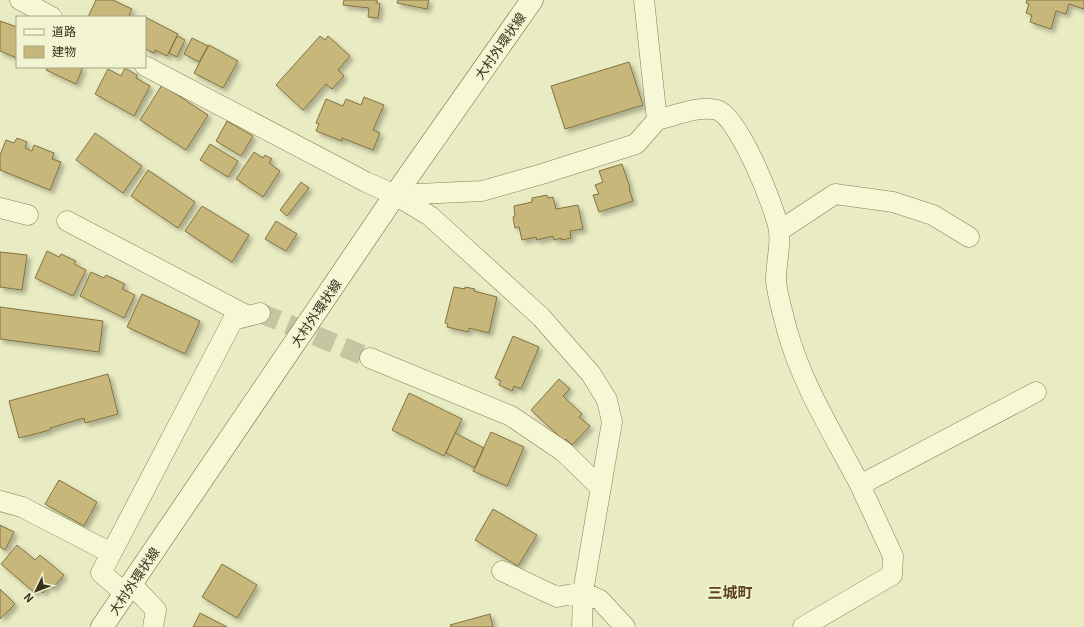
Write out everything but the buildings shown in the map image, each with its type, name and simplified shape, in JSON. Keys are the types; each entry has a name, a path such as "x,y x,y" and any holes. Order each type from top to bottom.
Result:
{"main road":[{"name":"大村外環状線","path":"102,627 395,195 532,0"}],"street":[{"path":"20,0 50,16"},
{"path":"644,0 657,120"},
{"path":"146,67 366,182 395,195 430,216 541,317 591,374 607,400 612,422 583,592 582,627"},
{"path":"395,195 482,191 636,144 657,120 701,109 718,110 730,120 738,131 763,181 779,231 776,281 787,330 803,376 860,485 893,556 892,575 804,627"},
{"path":"779,231 836,194 893,202 932,216 969,237"},
{"path":"0,208 28,215"},
{"path":"67,221 254,315 233,320 101,573 128,589 156,610 153,627"},
{"path":"370,358 510,416 564,452 601,488"},
{"path":"860,485 1036,392"},
{"path":"0,501 22,507 111,553"},
{"path":"502,571 557,597 583,592 600,600 625,627"}],"tunnel":[{"path":"260,313 370,358"}],"district":[{"name":"三城町","path":"730,593"}]}
